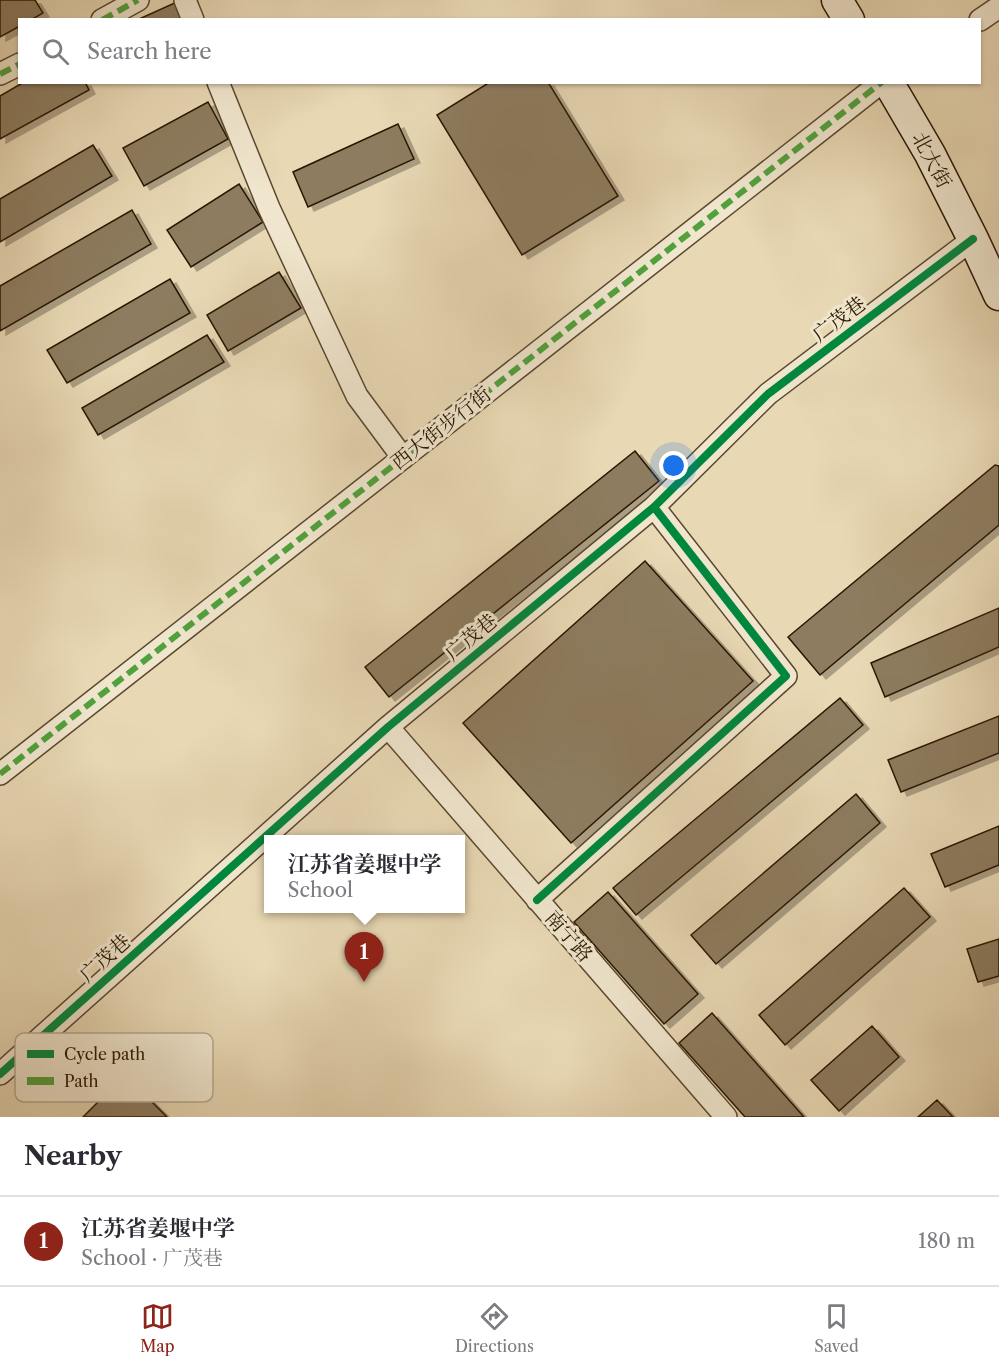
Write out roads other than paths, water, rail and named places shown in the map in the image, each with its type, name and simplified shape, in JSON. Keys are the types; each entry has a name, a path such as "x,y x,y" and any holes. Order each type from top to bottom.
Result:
{"street":[{"path":"106,18 138,0"},
{"path":"185,0 192,18"},
{"path":"837,0 848,18"},
{"path":"981,19 999,8"},
{"path":"0,74 18,65"},
{"path":"219,84 269,208 357,396 403,458"},
{"name":"西大街步行街","path":"0,774 879,84"},
{"name":"北大街","path":"889,84 930,154 999,295"},
{"name":"广茂巷","path":"267,835 388,727 654,507 768,393 973,239"},
{"path":"537,900 786,676 654,507"},
{"name":"南宁路","path":"388,727 726,1117"},
{"name":"广茂巷","path":"46,1033 264,838"},
{"name":"广茂巷","path":"0,1074 15,1061"}],"place":[{"name":"江苏省姜堰中学","path":"364,982"}]}
